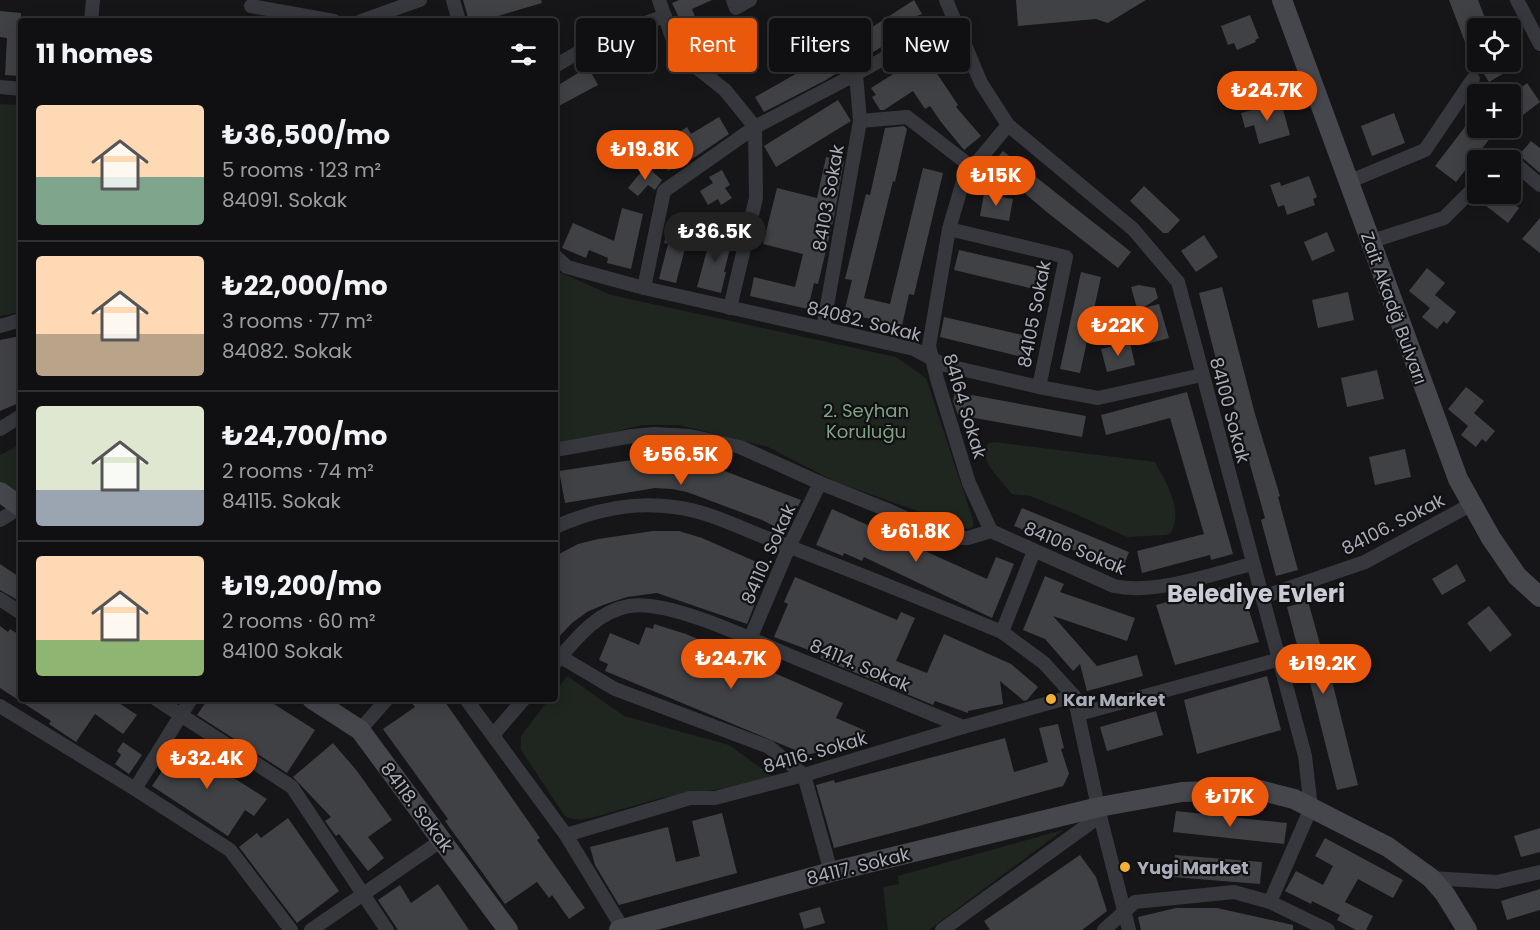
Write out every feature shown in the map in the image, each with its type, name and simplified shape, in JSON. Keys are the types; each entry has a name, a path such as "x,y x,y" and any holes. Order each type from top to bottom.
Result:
{"main road":[{"name":"Zait Akadğ Bulvarı","path":"1282,0 1369,242 1458,479 1491,538 1517,576 1540,597"},
{"path":"0,492 18,505"},
{"name":"84118. Sokak","path":"317,702 360,730 508,930"},
{"name":"84117. Sokak","path":"621,929 831,872 1182,792 1241,790 1278,794 1294,799 1388,847 1431,878 1445,894 1467,930"}],"street":[{"path":"91,18 93,0"},
{"path":"369,18 420,0"},
{"path":"453,0 458,18"},
{"path":"659,0 677,51 725,90 755,127 756,198 730,308"},
{"path":"733,0 736,8 750,0"},
{"name":"84100 Sokak","path":"946,0 952,18"},
{"path":"1517,0 1540,44"},
{"path":"249,18 251,3 320,18"},
{"path":"558,64 605,37 665,16"},
{"name":"84100 Sokak","path":"970,58 981,83 1008,125 1133,229 1178,282 1305,756 1311,808"},
{"path":"644,288 664,191 755,127 883,59"},
{"name":"84103 Sokak","path":"823,328 860,121 856,74"},
{"path":"1348,182 1425,150 1473,79"},
{"path":"0,87 18,89"},
{"path":"860,121 907,117 973,168"},
{"name":"84164 Sokak","path":"991,531 969,483 929,346 949,229 964,178 1008,125"},
{"path":"1521,169 1540,185"},
{"path":"1369,242 1444,218 1467,194"},
{"name":"84105 Sokak","path":"949,229 1066,257 1039,387"},
{"name":"84082. Sokak","path":"558,259 567,267 644,288 914,349 944,365 1098,398 1202,375"},
{"path":"0,326 18,321"},
{"path":"0,429 18,418"},
{"path":"558,449 632,436 654,434 690,436 740,447 949,538 969,538 991,531"},
{"name":"84110. Sokak","path":"750,639 789,547 820,483"},
{"name":"84106. Sokak","path":"1262,597 1365,562 1472,504"},
{"path":"558,526 608,509 652,505 693,510 1002,632 1044,663 1074,696 1099,811 1130,930"},
{"path":"0,520 18,509"},
{"name":"84106 Sokak","path":"991,531 1114,586 1128,589 1154,588 1252,564"},
{"path":"1002,632 1034,550"},
{"path":"0,599 18,611"},
{"name":"84114. Sokak","path":"558,660 592,623 609,612 629,606 665,607 750,639 963,727"},
{"path":"1079,714 1280,659"},
{"path":"558,660 615,689 769,747 804,775 831,872"},
{"name":"84116. Sokak","path":"566,835 690,798 715,798 804,775 1074,696"},
{"path":"160,702 292,787 387,930"},
{"path":"135,789 189,702"},
{"path":"360,730 384,702"},
{"path":"468,702 566,835 621,929"},
{"path":"493,735 521,702"},
{"path":"0,706 230,850 291,930"},
{"path":"1270,902 1311,808"},
{"path":"942,930 1099,811"},
{"path":"311,930 442,840"},
{"path":"1431,878 1497,882 1540,872"},
{"path":"1104,930 1117,921 1135,902 1234,892 1270,902 1328,930"}],"green space":[{"path":"0,104 18,105 18,313 0,316"},
{"name":"2. Seyhan Koruluğu","path":"558,271 611,295 896,357 926,378 973,520 973,527 968,529 836,482 768,447 679,425 642,425 558,445"},
{"path":"989,443 1155,462 1172,497 1175,515 1171,533 1127,537 1030,496 1012,494 994,473 985,456 984,449"},
{"path":"18,446 18,496 0,485 0,455"},
{"path":"567,676 624,716 729,745 778,780 661,798 591,818 577,820 567,817 521,750 521,736 547,702 558,702 558,688"},
{"path":"1063,830 929,930 888,930 883,887 899,884 898,876"}],"building":[{"path":"463,0 541,0 542,3 491,18 468,18"},
{"path":"679,0 712,0 692,9 696,18 679,18 672,3"},
{"path":"914,0 922,14 917,16 918,18 886,18"},
{"path":"1016,0 1146,0 1108,23 1096,19 1018,26"},
{"path":"1449,0 1478,0 1485,18 1467,18 1467,41 1465,42"},
{"path":"0,11 21,13 21,18 18,18 18,76 5,75 7,38 0,37"},
{"path":"1250,15 1259,38 1255,40 1256,42 1237,50 1234,43 1228,45 1221,26"},
{"path":"883,20 883,46 871,53 871,28"},
{"path":"580,72 591,72 598,85 558,106 558,85"},
{"path":"799,72 838,72 764,112 755,97"},
{"path":"896,72 936,72 958,105 956,107 981,136 964,150 930,106 925,109 913,91 884,110 880,110 872,97 876,95 871,88"},
{"path":"1483,72 1506,72 1489,82"},
{"path":"1527,83 1540,102 1521,117 1521,88"},
{"path":"838,100 851,121 776,167 764,146"},
{"path":"1281,102 1290,135 1259,144 1254,125 1245,128 1241,113"},
{"path":"1394,113 1405,143 1372,156 1361,126"},
{"path":"719,117 729,134 695,157 668,171 659,155 683,142 678,133 687,127 691,134"},
{"path":"1467,124 1467,138 1490,138 1481,150 1467,150 1467,168 1456,182 1435,166"},
{"path":"904,126 907,129 895,182 893,181 864,298 890,304 923,168 943,173 914,295 909,294 902,326 844,313 852,280 845,279 866,194 870,195 885,128"},
{"path":"1531,141 1540,148 1540,173 1521,157 1521,153"},
{"path":"1003,151 1131,252 1118,268 991,165"},
{"path":"826,157 844,161 818,284 814,283 808,309 750,296 754,277 795,287 803,254 763,244 777,188 817,198"},
{"path":"646,166 662,180 655,190 648,185 638,196 628,188"},
{"path":"722,170 730,185 725,188 732,198 721,205 718,199 708,205 700,191 713,183 709,177"},
{"path":"1309,176 1317,197 1313,199 1315,205 1287,215 1284,205 1278,207 1270,185 1280,182 1281,186"},
{"path":"1144,186 1180,220 1168,233 1163,233 1130,201"},
{"path":"984,194 1013,199 1009,221 980,216"},
{"path":"1514,204 1519,208 1508,223 1485,205"},
{"path":"622,208 643,214 631,269 607,263 608,258 589,250 586,258 562,248 573,223 614,241"},
{"path":"1540,218 1540,253 1522,239"},
{"path":"670,221 691,226 676,283 659,279 668,244 664,243"},
{"path":"712,232 733,237 721,293 697,287"},
{"path":"1327,232 1335,251 1312,261 1304,242"},
{"path":"1204,235 1218,257 1196,272 1181,251"},
{"path":"959,250 1046,270 1042,291 954,270"},
{"path":"1427,268 1445,283 1435,295 1456,312 1447,324 1444,321 1437,329 1422,317 1430,308 1409,291"},
{"path":"1081,272 1101,277 1080,373 1060,369"},
{"path":"1139,285 1155,288 1158,298 1143,308 1159,304 1169,338 1147,344 1131,287"},
{"path":"1222,287 1255,414 1280,496 1278,497 1298,570 1276,576 1261,520 1265,518 1233,404 1228,406 1199,293"},
{"path":"1348,292 1354,320 1318,328 1312,300"},
{"path":"944,317 1031,337 1026,358 940,337"},
{"path":"18,337 18,403 0,411 0,340"},
{"path":"1130,342 1135,365 1107,372 1101,349"},
{"path":"1377,370 1384,399 1347,407 1341,378"},
{"path":"1466,387 1484,401 1474,413 1495,431 1486,442 1482,439 1476,447 1461,435 1468,426 1448,409"},
{"path":"955,392 1086,416 1082,437 958,415 953,401"},
{"path":"1187,392 1233,554 1211,560 1210,555 1142,573 1137,551 1204,534 1170,418 1106,435 1101,415"},
{"path":"1405,449 1411,477 1375,485 1369,457"},
{"path":"652,457 714,467 801,500 786,532 762,520 687,492 672,489 655,488 565,503 559,471"},
{"path":"1022,508 1129,552 1122,570 1014,526"},
{"path":"832,509 987,579 996,557 1014,564 992,618 864,557 862,561 816,545"},
{"path":"653,531 679,531 702,538 768,567 747,624 657,593 627,597 587,612 558,638 558,554 578,544"},
{"path":"0,564 18,576 18,600 0,590"},
{"path":"1457,564 1466,581 1442,595 1432,579"},
{"path":"1045,576 1064,584 1060,592 1135,618 1127,641 1053,616 1097,666 1137,655 1143,676 1087,691 1080,664 1073,671 1045,639 1023,630"},
{"path":"795,577 897,620 901,612 915,618 896,661 927,673 944,634 1011,664 1038,687 1024,701 1000,681 1003,704 968,711 968,713 935,701 933,705 820,658 822,655 774,637 788,604 784,602"},
{"path":"1240,582 1259,642 1175,665 1156,605"},
{"path":"1308,601 1328,673 1330,673 1358,785 1337,790 1305,663 1302,664 1287,607"},
{"path":"1489,606 1512,635 1490,652 1467,623"},
{"path":"654,624 686,634 843,703 836,718 866,731 859,747 837,747 807,755 605,671 608,664 599,660 610,633 639,645 646,627 653,629"},
{"path":"0,626 8,632 10,629 18,634 18,700 0,688"},
{"path":"1267,676 1281,730 1197,754 1184,700"},
{"path":"22,702 118,702 137,715 123,734 95,714 76,742 49,724 51,721"},
{"path":"206,702 271,702 315,730 287,773 197,715"},
{"path":"411,702 445,702 540,838 537,840 585,908 569,919 552,895 549,898 537,882 505,904 445,821 448,819 383,729 415,707"},
{"path":"1156,711 1163,735 1107,751 1100,727"},
{"path":"1058,724 1064,748 1061,749 1069,774 1063,786 834,848 816,785 834,780 835,783 1005,738 1014,772 1048,762 1039,728"},
{"path":"123,742 142,755 129,774 115,764 121,755 117,751"},
{"path":"333,743 357,771 392,820 368,837 384,858 368,871 339,834 336,836 325,821 331,817 293,777"},
{"path":"180,744 267,799 254,816 245,810 228,836 152,786"},
{"path":"1176,811 1287,823 1284,844 1173,832"},
{"path":"722,813 737,873 619,905 595,865 590,847 668,827 676,862 700,856 692,821"},
{"path":"288,818 339,891 297,923 239,847 257,833 261,838"},
{"path":"1540,828 1540,852 1521,857 1514,836"},
{"path":"1325,838 1403,880 1393,898 1358,879 1345,902 1373,916 1366,930 1356,930 1337,920 1340,915 1285,891 1296,871 1323,885 1333,866 1315,856"},
{"path":"1080,855 1096,877 1107,911 1082,930 990,930 984,921"},
{"path":"1175,855 1262,862 1260,884 1173,877"},
{"path":"438,884 469,930 398,930 378,900 400,885 411,903"},
{"path":"1540,889 1540,910 1507,920 1501,901"},
{"path":"820,907 825,923 804,929 799,913"},
{"path":"1176,908 1217,908 1293,925 1293,930 1141,930 1138,917"}],"place":[{"name":"Kar Market","path":"1051,699"},
{"name":"Yugi Market","path":"1125,867"}],"district":[{"name":"Belediye Evleri","path":"1256,593"}]}
